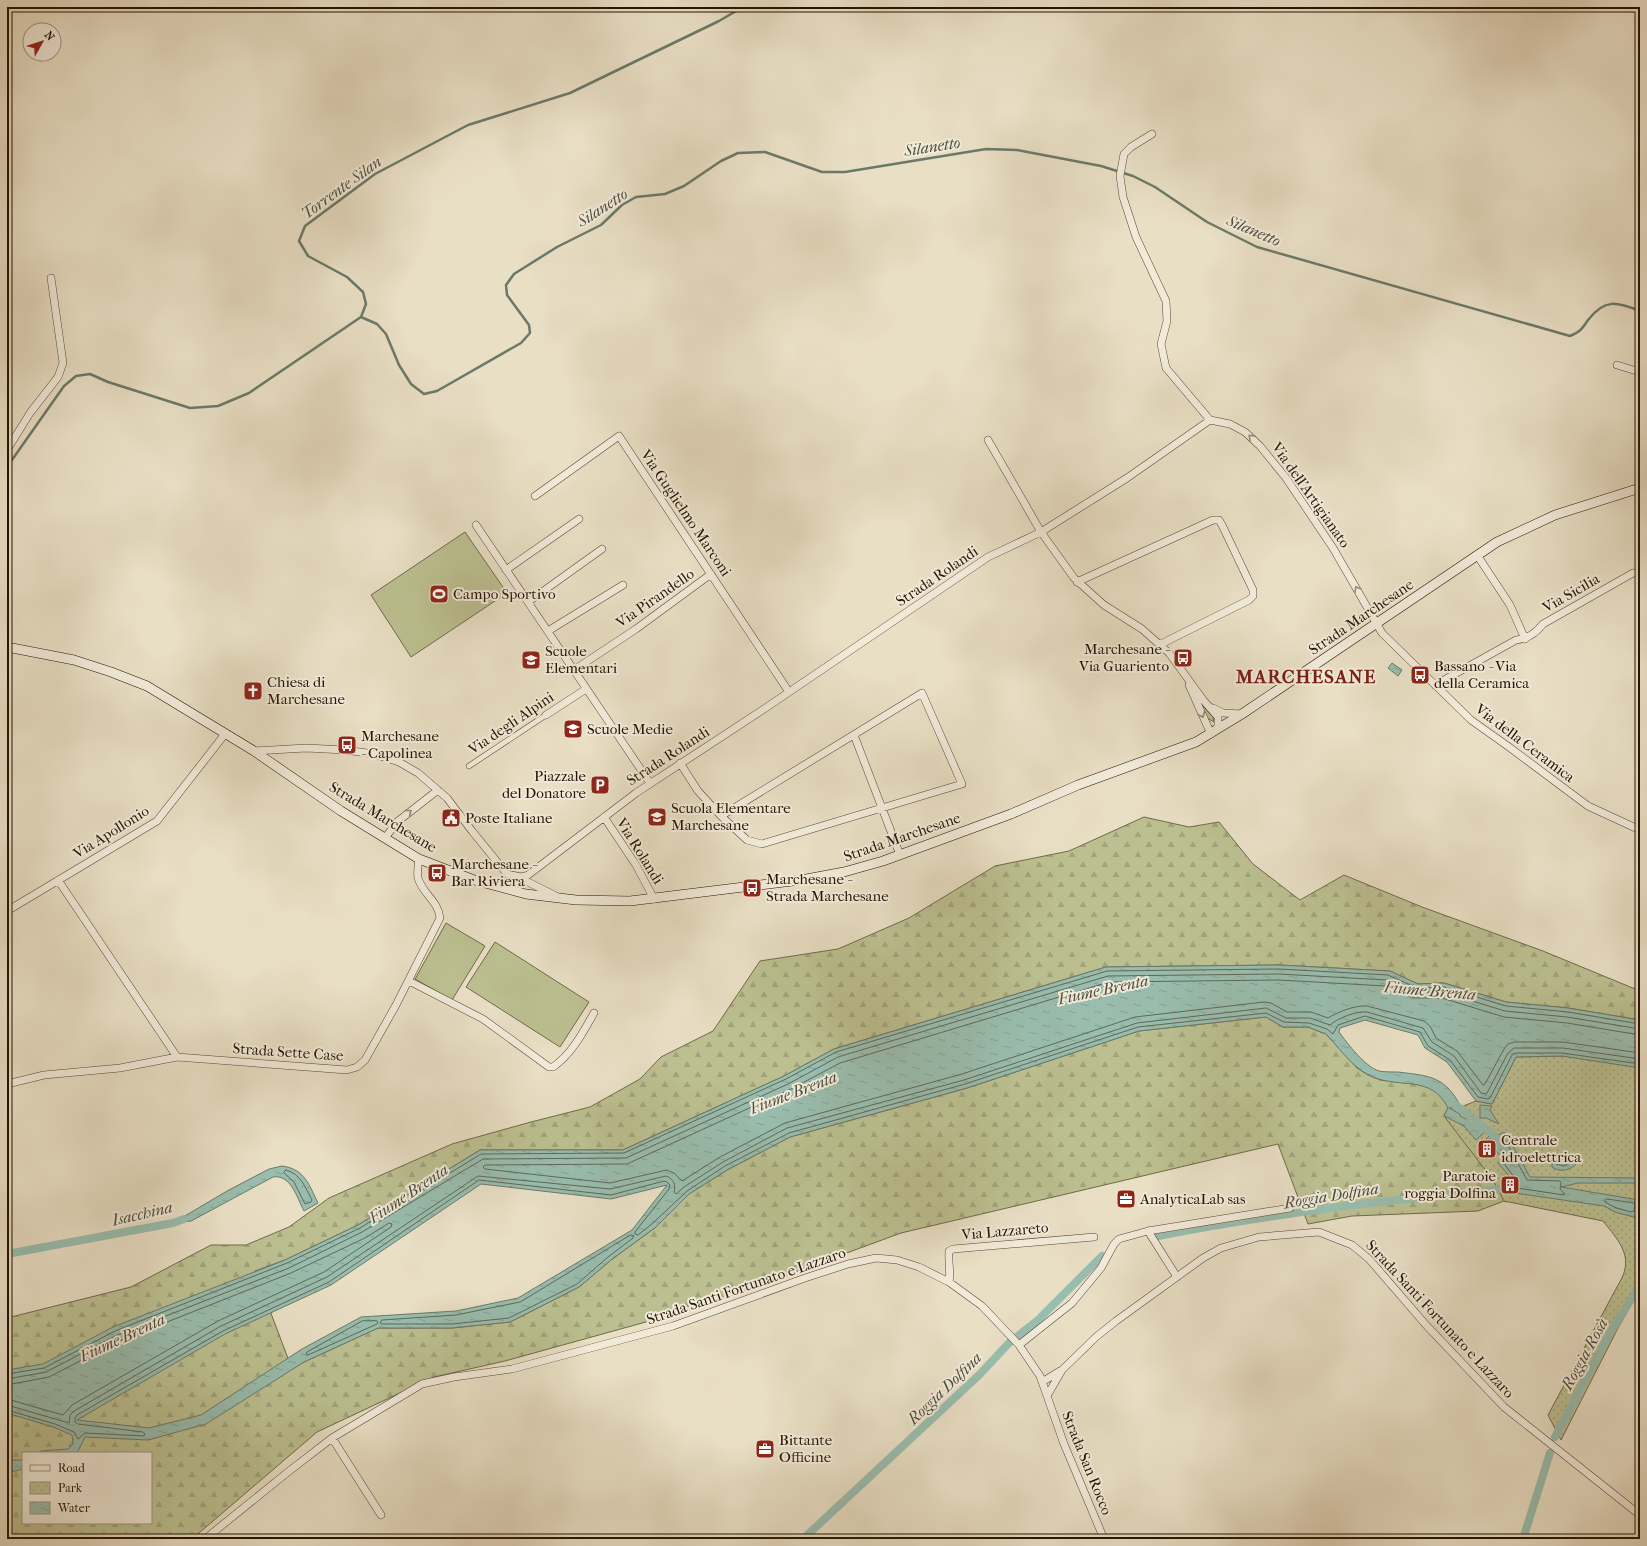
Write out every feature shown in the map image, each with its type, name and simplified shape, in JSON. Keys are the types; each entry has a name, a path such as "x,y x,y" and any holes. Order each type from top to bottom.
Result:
{"main road":[{"name":"Strada Marchesane","path":"7,647 74,660 112,672 147,686 254,751 419,859 474,880 526,894 576,900 630,901 654,899 801,880 844,872 883,861 1011,814 1078,785 1196,742 1242,714 1497,542 1548,518 1640,488"}],"street":[{"path":"1152,134 1131,147 1124,154 1121,172 1123,197 1136,237 1166,301 1167,321 1161,344 1166,368 1210,420"},
{"path":"7,450 30,413 58,377 63,363 52,278"},
{"path":"1617,365 1640,372"},
{"name":"Strada Rolandi","path":"521,877 528,875 650,783 789,692 988,557 1041,532 1127,478 1210,420"},
{"name":"Via dell'Artigianato","path":"1210,420 1230,424 1245,432 1260,446 1286,478 1334,548 1376,623"},
{"name":"Via Guglielmo Marconi","path":"534,496 619,436 789,692"},
{"path":"988,440 1041,532 1078,582 1104,605 1142,629 1169,653 1183,671 1209,706 1218,717 1218,726 1213,732 1183,671"},
{"path":"506,570 580,519"},
{"path":"1078,582 1213,520 1218,520 1222,525 1254,590 1253,596 1249,600 1159,645"},
{"path":"476,525 650,783"},
{"path":"528,602 602,549"},
{"path":"1477,555 1510,605 1525,639"},
{"name":"Via Sicilia","path":"1435,685 1516,640 1525,639 1536,632 1543,624 1633,573"},
{"name":"Via Pirandello","path":"574,670 636,629 711,574"},
{"path":"548,631 623,585"},
{"name":"Via della Ceramica","path":"1376,623 1388,640 1471,720 1588,806 1639,827"},
{"name":"Via degli Alpini","path":"469,766 586,689"},
{"path":"680,763 698,791 721,816 747,840 762,844 883,809 962,784 922,693 721,816"},
{"path":"1209,706 1223,713 1242,714"},
{"name":"Via Apollonio","path":"7,911 157,821 225,734"},
{"path":"854,735 900,855"},
{"path":"254,751 306,748 345,750 374,754 399,762 418,773 447,798 507,874 521,877 560,898"},
{"path":"385,838 397,822 438,790"},
{"name":"Via Rolandi","path":"604,817 636,865 654,899"},
{"name":"Strada Sette Case","path":"7,1084 44,1075 120,1068 177,1057 347,1070 357,1067 365,1060 409,981 440,918 438,909 419,880 419,859"},
{"path":"58,880 177,1057"},
{"path":"409,981 483,1019 549,1067 553,1067 564,1058 578,1041 594,1013"},
{"path":"1018,1343 1072,1303 1101,1268 1114,1244 1119,1239 1148,1231 1290,1208"},
{"path":"1148,1231 1176,1277"},
{"name":"Strada Santi Fortunato e Lazzaro","path":"1042,1382 1062,1370 1116,1320 1203,1258 1221,1248 1259,1237 1319,1232 1352,1245 1369,1259 1426,1325 1504,1407 1640,1514"},
{"name":"Via Lazzareto","path":"949,1282 950,1276 948,1258 949,1252 953,1249 1094,1237"},
{"name":"Strada Santi Fortunato e Lazzaro","path":"205,1539 332,1438 422,1384 454,1377 512,1369 673,1326 805,1278 848,1264 876,1258 897,1260 919,1267 949,1282 982,1306 1018,1343 1040,1376 1047,1396"},
{"name":"Strada Santi Fortunato e Lazzaro","path":"1047,1396 1062,1370"},
{"name":"Strada San Rocco","path":"1047,1396 1064,1444 1104,1539"},
{"path":"332,1438 381,1515"}],"green space":[{"name":"Campo Sportivo","path":"465,532 507,593 411,657 371,595"},
{"path":"1201,704 1213,717 1214,722 1207,718"},
{"path":"1144,817 1189,827 1219,822 1253,864 1300,900 1344,875 1422,907 1543,951 1640,991 1640,1020 1568,1008 1506,1002 1444,983 1418,984 1390,971 1279,965 1106,967 834,1049 784,1076 623,1150 480,1150 358,1225 285,1260 255,1271 292,1369 378,1328 452,1328 510,1322 579,1287 611,1260 656,1227 689,1194 727,1170 790,1137 967,1088 1139,1031 1266,1017 1283,1027 1308,1027 1325,1033 1357,1068 1368,1075 1380,1080 1421,1085 1434,1089 1443,1098 1507,1202 1504,1201 1478,1211 1352,1216 1308,1224 1278,1144 901,1233 700,1307 505,1361 434,1377 317,1432 192,1539 7,1539 7,1318 131,1287 211,1245 246,1245 289,1227 329,1198 452,1144 590,1107 640,1079 661,1057 713,1031 760,961 838,949 909,918 995,866 1069,851"},
{"path":"446,923 485,946 452,1000 415,979"},
{"path":"495,942 589,1002 560,1047 466,987"},
{"path":"1562,1056 1640,1067 1640,1289 1617,1330 1561,1440 1548,1415 1623,1276 1626,1262 1623,1249 1616,1237 1603,1221 1504,1201 1493,1180 1444,1116 1448,1108 1461,1107 1476,1101 1492,1104 1516,1057"}],"water":[{"path":"1392,663 1402,670 1398,676 1388,668"},
{"name":"Fiume Brenta","path":"1279,965 1390,971 1418,984 1444,983 1506,1002 1568,1008 1640,1020 1640,1068 1562,1056 1516,1057 1492,1104 1476,1101 1447,1062 1425,1048 1418,1035 1365,1020 1340,1028 1339,1032 1352,1048 1362,1060 1373,1068 1379,1071 1419,1075 1436,1079 1442,1083 1449,1089 1461,1107 1449,1108 1466,1119 1477,1119 1477,1122 1486,1131 1476,1140 1464,1126 1444,1116 1448,1108 1441,1097 1432,1090 1422,1086 1378,1079 1367,1074 1355,1066 1325,1033 1308,1027 1283,1027 1266,1017 1139,1031 967,1088 790,1137 727,1170 689,1194 656,1227 611,1260 579,1287 510,1322 452,1328 378,1328 304,1362 206,1424 148,1440 85,1437 78,1452 40,1452 68,1449 73,1444 72,1435 53,1427 7,1413 7,1370 43,1364 113,1327 285,1260 358,1225 480,1150 623,1150 784,1076 834,1049 1106,967","holes":["481,1184 611,1199 667,1185 632,1230 518,1298 456,1311 361,1317 302,1349 201,1415 149,1428 77,1420 225,1334 331,1285"]},
{"path":"1480,1105 1492,1106 1490,1110 1499,1124 1486,1118 1480,1118"},
{"path":"1504,1132 1530,1177 1640,1178 1640,1183 1578,1183 1561,1187 1639,1200 1637,1218 1615,1212 1604,1206 1515,1193 1513,1190 1512,1180 1498,1163 1503,1159 1486,1139 1490,1135 1496,1136"},
{"path":"1564,1153 1574,1155 1578,1161 1576,1164 1566,1170 1559,1170 1552,1167 1552,1158 1556,1154"},
{"path":"282,1166 290,1168 301,1174 309,1184 318,1203 304,1211 289,1183 279,1177 273,1177 191,1221 173,1223 227,1191 269,1169"},
{"path":"7,1460 22,1460 22,1469 7,1473"}],"waterway":[{"name":"Torrente Silan","path":"7,467 64,386 76,376 90,374 108,382 190,408 218,406 249,393 361,317 366,304 363,292 347,277 308,256 299,241 305,226 375,174 468,125 570,93 719,21 743,7"},
{"name":"Silanetto","path":"361,317 377,324 386,334 399,365 411,384 424,394 437,391 521,343 530,333 529,325 507,295 506,285 514,274 557,247 601,225 622,205 636,197 665,194 684,186 721,161 738,153 765,152 822,172 845,172 986,149 1017,150 1101,166 1133,176 1155,187 1207,222 1257,247 1570,336 1580,330 1594,313 1606,305 1618,304 1640,311"},
{"name":"Isacchina","path":"1449,1100 1493,1134 1500,1145"},
{"name":"Roggia Dolfina","path":"1158,1236 1245,1220 1377,1202 1509,1188"},
{"name":"Isacchina","path":"7,1254 173,1223 184,1219"},
{"name":"Roggia Dolfina","path":"803,1539 979,1375 1010,1342 1037,1321 1102,1256"},
{"name":"Roggia Rosà","path":"1555,1437 1608,1337 1640,1285"},
{"name":"Roggia Rosà","path":"1523,1539 1550,1453"}],"place":[{"name":"Campo Sportivo","path":"439,594"},
{"name":"Marchesane - Via Guariento","path":"1183,658"},
{"name":"Scuole Elementari","path":"531,660"},
{"name":"Bassano - Via della Ceramica","path":"1420,675"},
{"name":"Chiesa di Marchesane","path":"253,691"},
{"name":"Scuole Medie","path":"573,729"},
{"name":"Marchesane - Capolinea","path":"347,745"},
{"name":"Piazzale del Donatore","path":"600,785"},
{"name":"Scuola Elementare Marchesane","path":"657,817"},
{"name":"Poste Italiane","path":"451,818"},
{"name":"Marchesane - Bar Riviera","path":"437,873"},
{"name":"Marchesane - Strada Marchesane","path":"752,888"},
{"name":"Centrale idroelettrica","path":"1487,1149"},
{"name":"Paratoie roggia Dolfina","path":"1510,1185"},
{"name":"AnalyticaLab sas","path":"1126,1199"},
{"name":"Bittante Officine","path":"765,1449"}],"district":[{"name":"MARCHESANE","path":"1306,676"}]}
